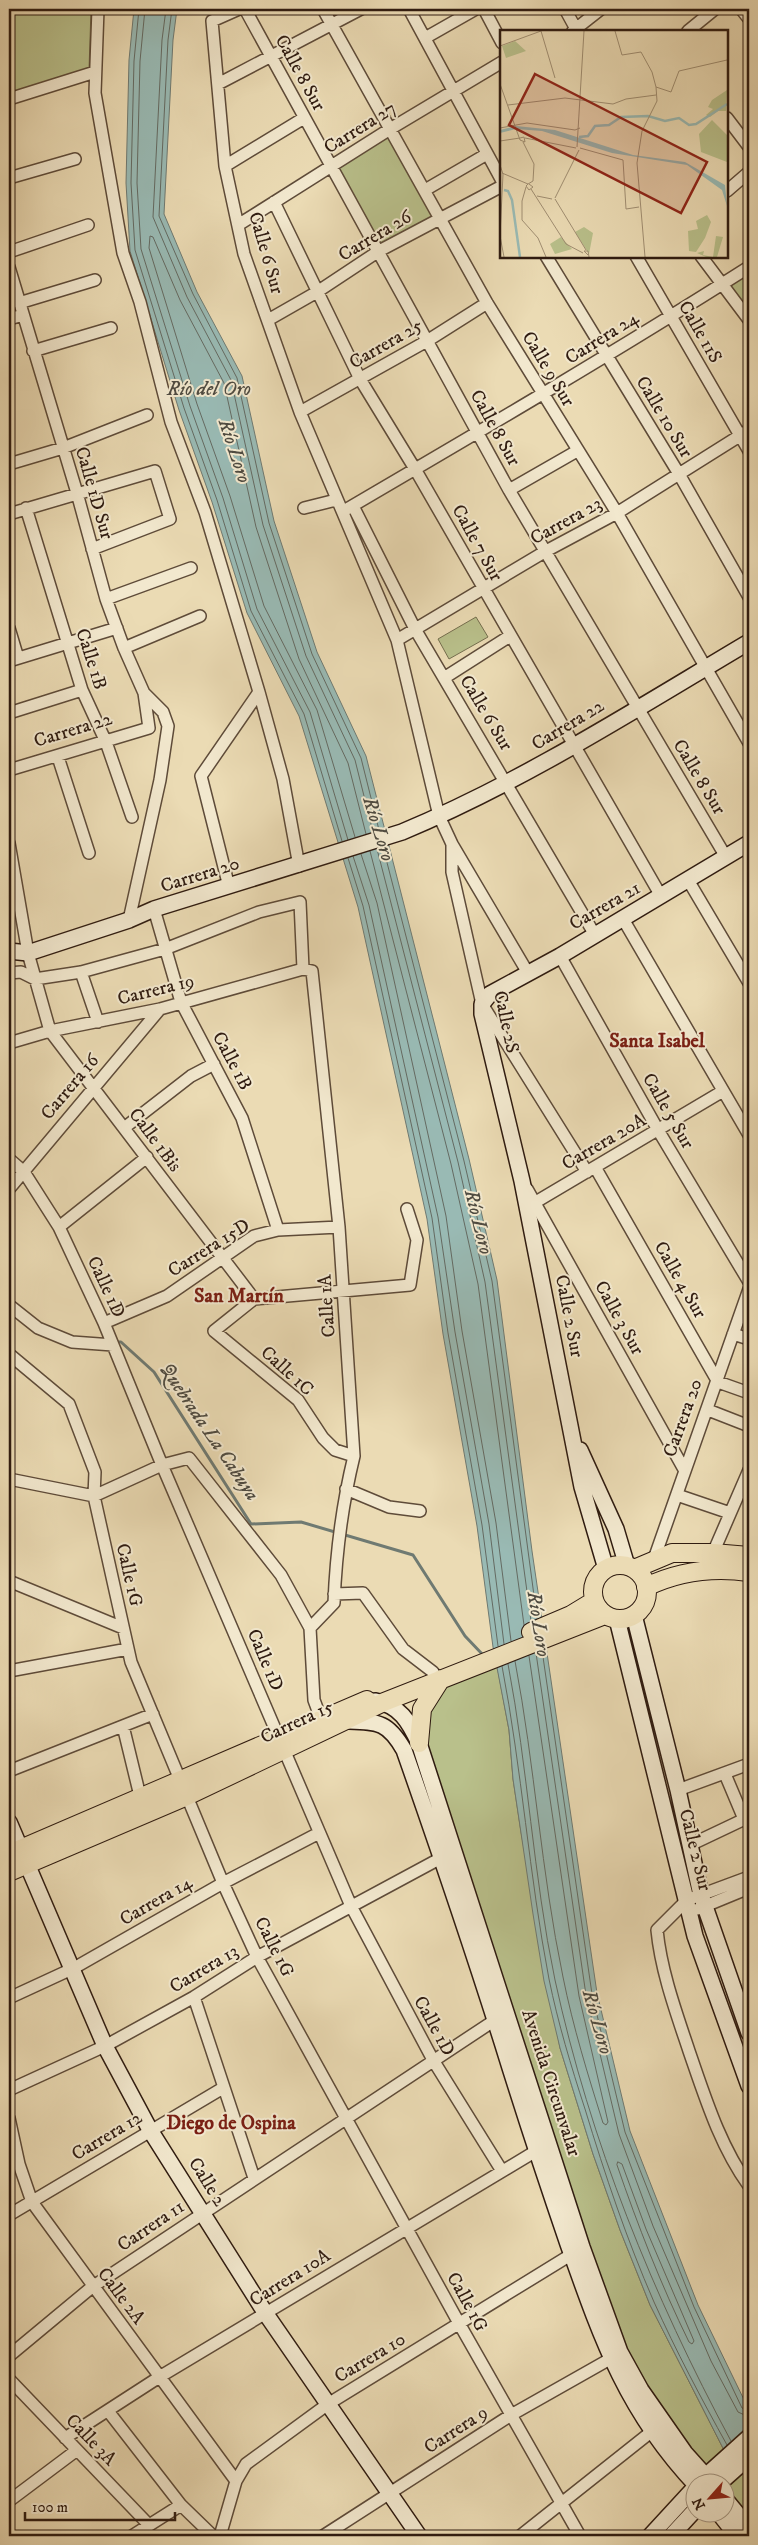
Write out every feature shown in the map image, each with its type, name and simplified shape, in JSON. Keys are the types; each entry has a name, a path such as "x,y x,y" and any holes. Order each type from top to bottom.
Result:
{"main road":[{"path":"631,1568 641,1575 646,1587 645,1601 634,1615 605,1612 594,1583 606,1569 612,1566 631,1568 672,1553 713,1553 749,1556"},
{"path":"646,1587 686,1572 727,1569 749,1572"},
{"name":"Carrera 15","path":"19,1855 187,1796 281,1744 320,1719 573,1622 605,1612"},
{"path":"419,1743 422,1709 442,1673"},
{"name":"Carrera 15","path":"9,1872 19,1855 140,1796 180,1779 348,1721 442,1673"}],"street":[{"path":"98,9 95,72 98,118 116,204 123,253 140,302 171,422 205,512 260,692 283,779 299,866"},
{"name":"Calle 6 Sur","path":"239,9 212,21 225,166 244,254 300,412 336,500 348,508 415,630 508,784 595,934"},
{"name":"Calle 8 Sur","path":"245,9 269,56 332,166 509,490 726,857"},
{"name":"Calle 9 Sur","path":"324,9 487,303 617,513 749,743"},
{"path":"218,84 361,9"},
{"path":"408,9 500,177"},
{"path":"425,38 476,9"},
{"path":"484,9 500,38"},
{"path":"565,9 575,30 601,9"},
{"path":"689,30 716,9"},
{"path":"741,9 749,19"},
{"name":"Carrera 27","path":"238,225 390,129 500,63"},
{"path":"9,99 57,86 95,72"},
{"path":"225,166 304,118"},
{"path":"728,119 749,147"},
{"path":"425,190 487,154"},
{"path":"9,178 74,159"},
{"path":"728,190 749,172"},
{"name":"Carrera 26","path":"268,320 317,292 379,251 500,187"},
{"name":"Calle 7 Sur","path":"274,202 360,379 415,469 661,896"},
{"path":"9,252 88,225"},
{"name":"Calle 10 Sur","path":"547,258 679,474 749,597"},
{"name":"Calle 11S","path":"637,258 670,316 745,433 749,451"},
{"path":"702,258 749,320"},
{"name":"Calle 1D Sur","path":"9,267 77,493 106,599 124,648 144,693 149,728"},
{"name":"Carrera 24","path":"348,508 476,431 544,394 749,267"},
{"path":"9,319 21,309 95,280"},
{"name":"Carrera 25","path":"300,412 427,341 487,303"},
{"path":"33,351 111,328"},
{"path":"10,460 63,448 147,415"},
{"name":"Carrera 23","path":"397,640 546,551 617,513 745,433"},
{"path":"509,490 577,451"},
{"path":"9,514 155,471 170,519 92,549"},
{"path":"304,508 336,500"},
{"name":"Calle 1B","path":"26,508 82,690 106,742 132,817"},
{"path":"348,508 397,640 439,816 452,844 528,973"},
{"path":"106,599 190,568"},
{"path":"124,648 200,616"},
{"path":"9,628 14,659 117,628"},
{"path":"444,678 510,636"},
{"name":"Carrera 22","path":"402,832 508,784 749,642"},
{"path":"9,713 82,690"},
{"path":"229,887 201,776 260,692"},
{"path":"129,920 160,780 168,726 163,712 144,693"},
{"name":"Carrera 22","path":"9,770 58,757 149,728"},
{"path":"58,757 89,853"},
{"name":"Carrera 20","path":"9,951 28,953 129,920 154,909 299,866 402,832"},
{"name":"Calle 1Bis","path":"9,843 28,953 50,1031 254,1299"},
{"name":"Carrera 21","path":"482,1004 490,994 560,956 749,843"},
{"name":"Calle 2S","path":"452,844 452,872 482,1004 482,1014 522,1181 531,1205"},
{"path":"688,880 749,983"},
{"name":"Calle 1A","path":"165,948 259,912 300,902 339,1227 354,1456 346,1489 338,1540 334,1603 310,1628"},
{"name":"Calle 1B","path":"154,909 181,1002 242,1118 278,1230"},
{"path":"623,919 749,1135"},
{"path":"9,973 21,972 35,979 81,972 165,948"},
{"name":"Calle 5 Sur","path":"560,956 658,1130 749,1282"},
{"name":"Carrera 19","path":"9,1043 50,1031 160,1009 307,970"},
{"path":"81,972 98,1022"},
{"name":"Calle 4 Sur","path":"482,1004 591,1170 718,1382"},
{"name":"Carrera 16","path":"9,1189 92,1087 160,1009"},
{"path":"124,1128 191,1076 214,1064"},
{"name":"Carrera 20A","path":"531,1205 723,1091"},
{"path":"58,1227 147,1157"},
{"name":"Calle 1D","path":"9,1159 24,1172 58,1227 104,1323 162,1465 351,1906 433,2060 502,2171"},
{"name":"Calle 2 Sur","path":"531,1205 582,1487 606,1569"},
{"name":"Calle 3 Sur","path":"531,1205 685,1471"},
{"path":"254,1299 410,1286 417,1240 407,1209"},
{"name":"Carrera 15D","path":"104,1323 167,1296 254,1236 278,1230 339,1227"},
{"name":"Carrera 20","path":"654,1559 718,1382 749,1289"},
{"name":"Calle 1C","path":"254,1299 214,1331 298,1400 323,1438 336,1450 354,1456"},
{"path":"9,1305 38,1328 72,1342 113,1345"},
{"path":"733,1334 749,1339"},
{"name":"Calle 1G","path":"9,1356 68,1404 94,1472 94,1496 128,1648 153,1714 223,1883 258,1957 406,2228 580,2536"},
{"path":"718,1382 749,1393"},
{"path":"708,1410 749,1426"},
{"name":"Calle 2 Sur","path":"572,1433 616,1529 631,1568"},
{"path":"9,1479 94,1496 162,1465 189,1458 281,1574 310,1628 314,1700 320,1719"},
{"path":"713,1553 749,1472"},
{"path":"346,1489 389,1507 420,1512"},
{"path":"677,1495 730,1513"},
{"path":"9,1581 123,1628"},
{"path":"334,1594 363,1594 404,1649 442,1673"},
{"name":"Calle 2 Sur","path":"605,1612 696,1936 749,2086"},
{"name":"Calle 2 Sur","path":"634,1615 678,1790 703,1900 749,2033"},
{"path":"9,1671 128,1648"},
{"path":"366,1700 384,1702"},
{"name":"Avenida Circunvalar","path":"384,1702 397,1710 408,1721 419,1743 610,2359 651,2432 672,2461 687,2472"},
{"path":"9,1771 153,1714"},
{"name":"Avenida Circunvalar","path":"348,1721 382,1724 397,1738 404,1750 495,2020 536,2151 620,2352 641,2390 685,2453 695,2472"},
{"path":"123,1726 140,1796"},
{"path":"678,1790 749,1764"},
{"path":"690,1844 747,1818 725,1774"},
{"name":"Calle 2","path":"9,1822 19,1855 74,1968 105,2046 150,2130 266,2314 419,2536"},
{"name":"Carrera 14","path":"9,1998 74,1968 223,1883 319,1833"},
{"name":"Carrera 13","path":"9,2090 105,2046 194,1997 258,1957 441,1858"},
{"path":"749,1877 674,1912 657,1930 659,1951 678,2019 707,2103 727,2151 749,2186"},
{"path":"703,1900 749,1888"},
{"path":"194,1997 254,2178"},
{"name":"Carrera 11","path":"9,2356 92,2287 495,2020"},
{"name":"Carrera 12","path":"9,2215 223,2088"},
{"name":"Calle 2A","path":"9,2118 19,2164 32,2202 92,2287 161,2376 236,2481"},
{"name":"Carrera 10A","path":"65,2438 161,2376 536,2151"},
{"name":"Carrera 10","path":"220,2536 236,2481 246,2464 328,2404 460,2325 577,2251"},
{"name":"Carrera 9","path":"323,2536 511,2415 610,2359"},
{"name":"Calle 3A","path":"9,2379 149,2525"},
{"path":"108,2411 181,2504 214,2536"},
{"path":"520,2536 651,2432"},
{"path":"711,2472 749,2437"},
{"path":"9,2501 77,2450"},
{"path":"733,2472 749,2457"},
{"path":"650,2536 686,2498"},
{"path":"132,2536 181,2504"},
{"path":"736,2512 749,2528"},
{"path":"670,2536 686,2519"},
{"path":"726,2522 737,2536"}],"green space":[{"path":"9,9 91,9 89,69 9,94"},
{"path":"390,129 440,219 379,251 332,166"},
{"path":"749,274 749,314 728,287"},
{"path":"476,617 488,637 449,659 438,639"},
{"path":"496,1660 509,1730 513,1779 521,1832 560,2048 593,2154 620,2230 650,2305 727,2456 709,2472 704,2472 620,2352 419,1723 433,1688"},
{"path":"737,2468 749,2482 749,2528 736,2513 736,2472 734,2472"}],"water":[{"name":"Río del Oro","path":"134,9 177,9 173,40 164,214 197,292 242,376 274,521 317,652 366,756 469,1159 497,1280 532,1551 597,1993 630,2131 698,2305 749,2410 749,2482 727,2456 650,2305 620,2230 593,2154 560,2048 544,1981 533,1914 513,1779 509,1730 493,1647 477,1526 443,1334 427,1219 358,907 299,716 247,613 212,502 179,410 130,251 126,183 129,60"}],"waterway":[{"name":"Quebrada La Cabuya","path":"115,1342 121,1342 154,1372 251,1524 301,1522 413,1555 465,1636 484,1656"}],"district":[{"name":"Santa Isabel","path":"657,1041"},
{"name":"San Martín","path":"239,1296"},
{"name":"Diego de Ospina","path":"231,2123"}],"water label":[{"name":"Río Loro","path":"234,451"},
{"name":"Río Loro","path":"378,829"},
{"name":"Río Loro","path":"478,1222"},
{"name":"Río Loro","path":"538,1624"},
{"name":"Río Loro","path":"597,2022"}]}
